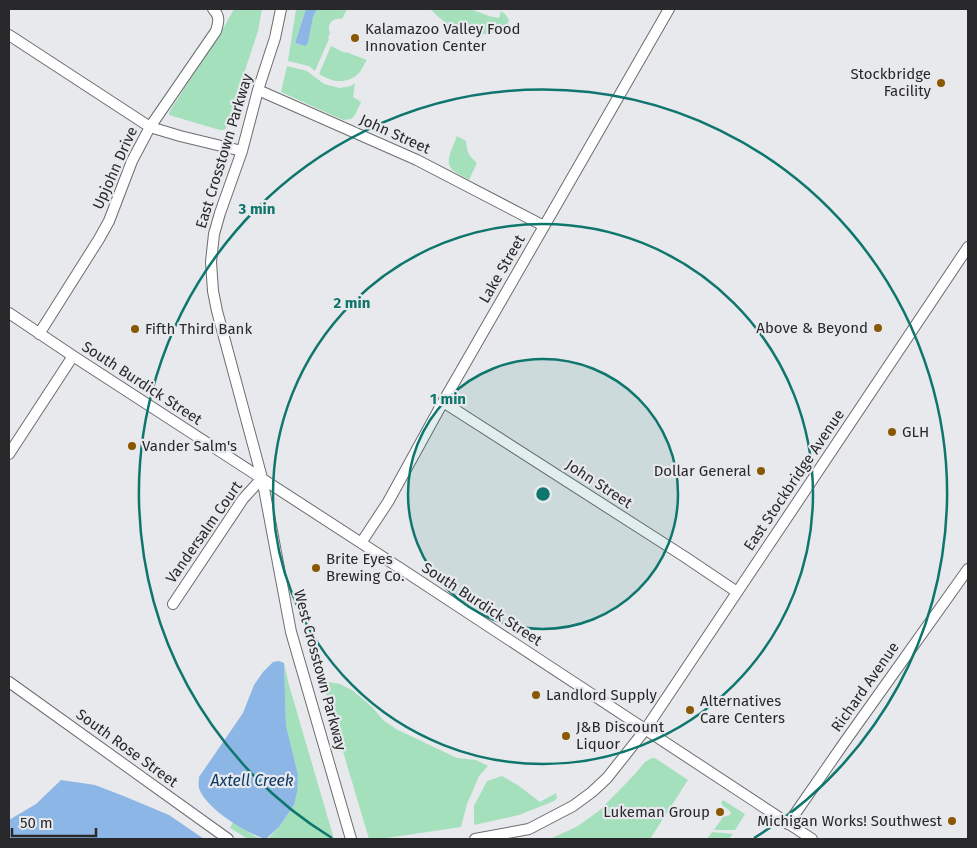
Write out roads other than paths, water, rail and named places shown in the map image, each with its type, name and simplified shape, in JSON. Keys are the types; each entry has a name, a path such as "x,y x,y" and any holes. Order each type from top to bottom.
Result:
{"street":[{"name":"East Crosstown Parkway","path":"262,478 217,311 213,291 211,262 214,234 242,151 258,90 275,38 281,9"},
{"name":"Lake Street","path":"361,543 388,502 443,402 669,9"},
{"name":"Upjohn Drive","path":"39,334 99,240 109,221 132,161 150,127 216,31 219,21 215,13"},
{"path":"9,35 150,127 242,151"},
{"name":"John Street","path":"258,90 417,160 544,226"},
{"name":"East Stockbridge Avenue","path":"475,839 529,829 573,806 607,778 645,730 968,246"},
{"name":"South Burdick Street","path":"9,314 812,839"},
{"path":"9,454 72,356"},
{"name":"John Street","path":"443,402 737,592"},
{"name":"Vandersalm Court","path":"173,604 243,499 262,478"},
{"name":"West Crosstown Parkway","path":"262,478 291,632 351,839"},
{"name":"Richard Avenue","path":"788,824 968,569"},
{"name":"South Rose Street","path":"9,682 228,839"}],"water":[{"path":"306,9 317,9 313,17 308,43 305,46 295,43"},
{"name":"Axtell Creek","path":"279,661 284,663 286,725 298,775 297,792 294,805 279,827 266,839 238,826 209,804 199,787 199,777 243,713 254,685 273,662"},
{"name":"Axtell Creek","path":"61,780 95,785 126,797 169,815 204,839 9,839 9,820 36,804"}],"place":[{"name":"Kalamazoo Valley Food Innovation Center","path":"355,38"},
{"name":"Stockbridge Facility","path":"941,83"},
{"name":"Above & Beyond","path":"878,328"},
{"name":"Fifth Third Bank","path":"135,329"},
{"name":"GLH","path":"892,432"},
{"name":"Vander Salm's","path":"132,446"},
{"name":"Dollar General","path":"761,471"},
{"name":"Brite Eyes Brewing Co.","path":"316,568"},
{"name":"Landlord Supply","path":"536,695"},
{"name":"Alternatives Care Centers","path":"690,710"},
{"name":"J&B Discount Liquor","path":"566,736"},
{"name":"Lukeman Group","path":"720,812"},
{"name":"Michigan Works! Southwest","path":"952,821"}]}
